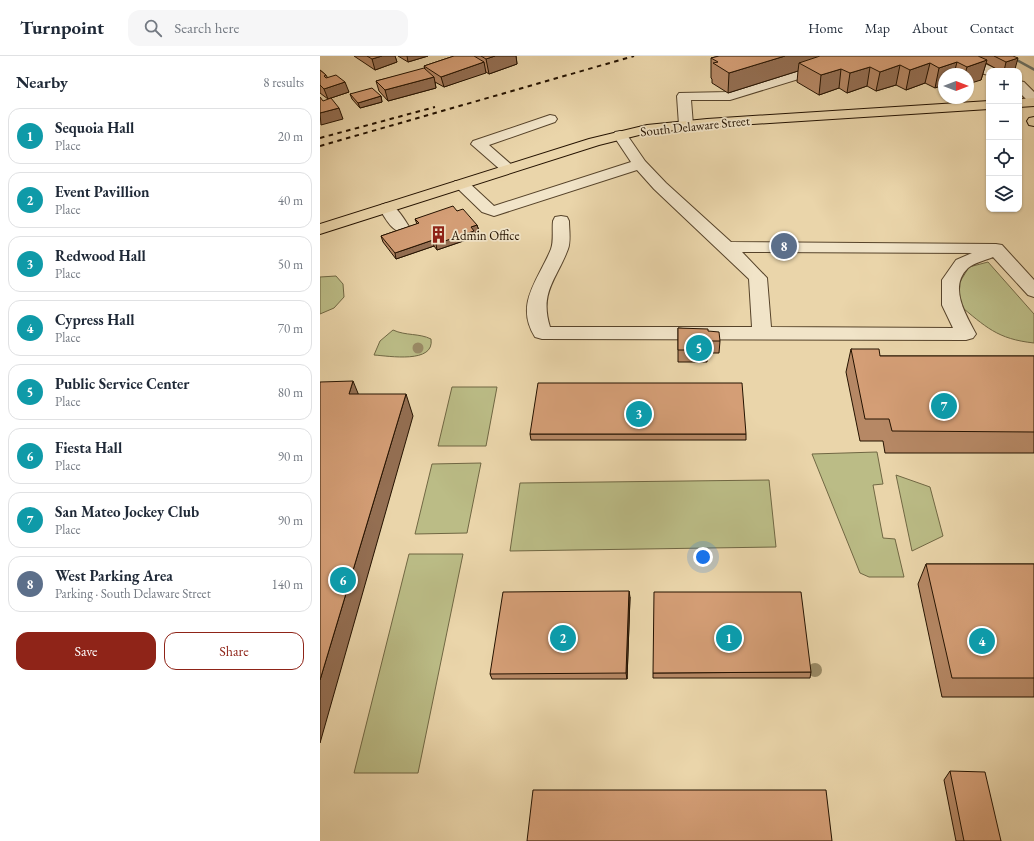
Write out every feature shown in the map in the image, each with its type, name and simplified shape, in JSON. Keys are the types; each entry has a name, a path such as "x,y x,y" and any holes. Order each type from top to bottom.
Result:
{"main road":[{"path":"1022,103 1034,102"},
{"name":"South Delaware Street","path":"320,229 508,169 620,135 647,129 686,125 986,105"}],"lane":[{"path":"686,125 684,96 730,96 860,56"},
{"path":"957,56 986,69"},
{"path":"1022,88 1034,99"},
{"path":"508,169 478,144 550,120"},
{"path":"620,135 640,164 660,186 697,222 727,247 758,278 762,334"},
{"path":"461,184 488,209 494,211 640,164"},
{"path":"388,208 402,228"},
{"path":"561,221 560,247 537,296 537,316 542,333 966,334 951,305 951,280 962,264 996,249"},
{"path":"727,247 996,249 1034,291"}],"green space":[{"path":"988,262 1034,314 1034,343 1010,338 993,331 958,304 958,285 969,267"},
{"path":"336,276 343,284 344,297 334,308 320,314 320,277"},
{"path":"393,330 431,339 430,347 426,352 410,357 374,355 380,341"},
{"path":"452,387 497,387 486,446 438,446"},
{"path":"877,452 883,484 873,485 883,538 895,539 904,577 869,577 860,573 812,454"},
{"path":"481,463 467,533 415,534 432,464"},
{"path":"896,475 930,487 943,536 912,551"},
{"path":"769,480 776,547 510,551 520,483"},
{"path":"409,554 463,554 418,773 354,773"}],"building":[{"path":"367,56 382,56 372,59"},
{"path":"454,56 474,56 484,62 441,77 424,66"},
{"path":"481,56 495,56 486,59"},
{"path":"719,56 785,56 729,73 713,63 718,62 711,58"},
{"path":"820,56 978,56 987,60 967,67 957,62 939,68 930,63 910,70 900,65 880,72 870,67 850,73 841,69 821,75 799,63"},
{"path":"994,56 1013,56 1018,58 1006,62"},
{"path":"424,68 434,77 385,90 376,81"},
{"path":"320,70 326,75 324,76 326,78 336,75 345,82 324,89 320,85"},
{"path":"372,88 381,96 358,103 350,94"},
{"path":"320,97 323,101 331,98 339,108 320,113"},
{"name":"Admin Office","path":"453,206 457,211 463,209 477,225 471,227 474,231 436,244 433,240 395,253 381,236 419,223 415,219"},
{"path":"678,328 708,329 708,331 719,332 720,341 707,341 708,350 678,350"},
{"path":"851,349 879,349 880,356 1034,356 1034,432 892,431 889,419 865,419"},
{"path":"353,381 349,394 406,394 320,680 320,382"},
{"path":"538,383 742,383 746,434 530,434"},
{"path":"926,564 1034,564 1034,678 952,678"},
{"path":"629,591 626,673 490,674 503,592"},
{"path":"654,592 801,592 811,672 653,673"},
{"path":"950,771 985,772 1001,841 964,841"},
{"path":"533,790 826,790 832,841 527,841"}],"waterway":[{"path":"1009,56 1034,70"}],"railway":[{"path":"320,146 634,56"},
{"path":"320,138 435,107"}],"place":[{"name":"Admin Office","path":"438,235"},
{"name":"West Parking Area","path":"784,246"},
{"name":"Public Service Center","path":"699,348"},
{"name":"San Mateo Jockey Club","path":"944,406"},
{"name":"Redwood Hall","path":"639,414"},
{"name":"Fiesta Hall","path":"343,580"},
{"name":"Event Pavillion","path":"563,638"},
{"name":"Sequoia Hall","path":"729,638"},
{"name":"Cypress Hall","path":"982,641"}]}
